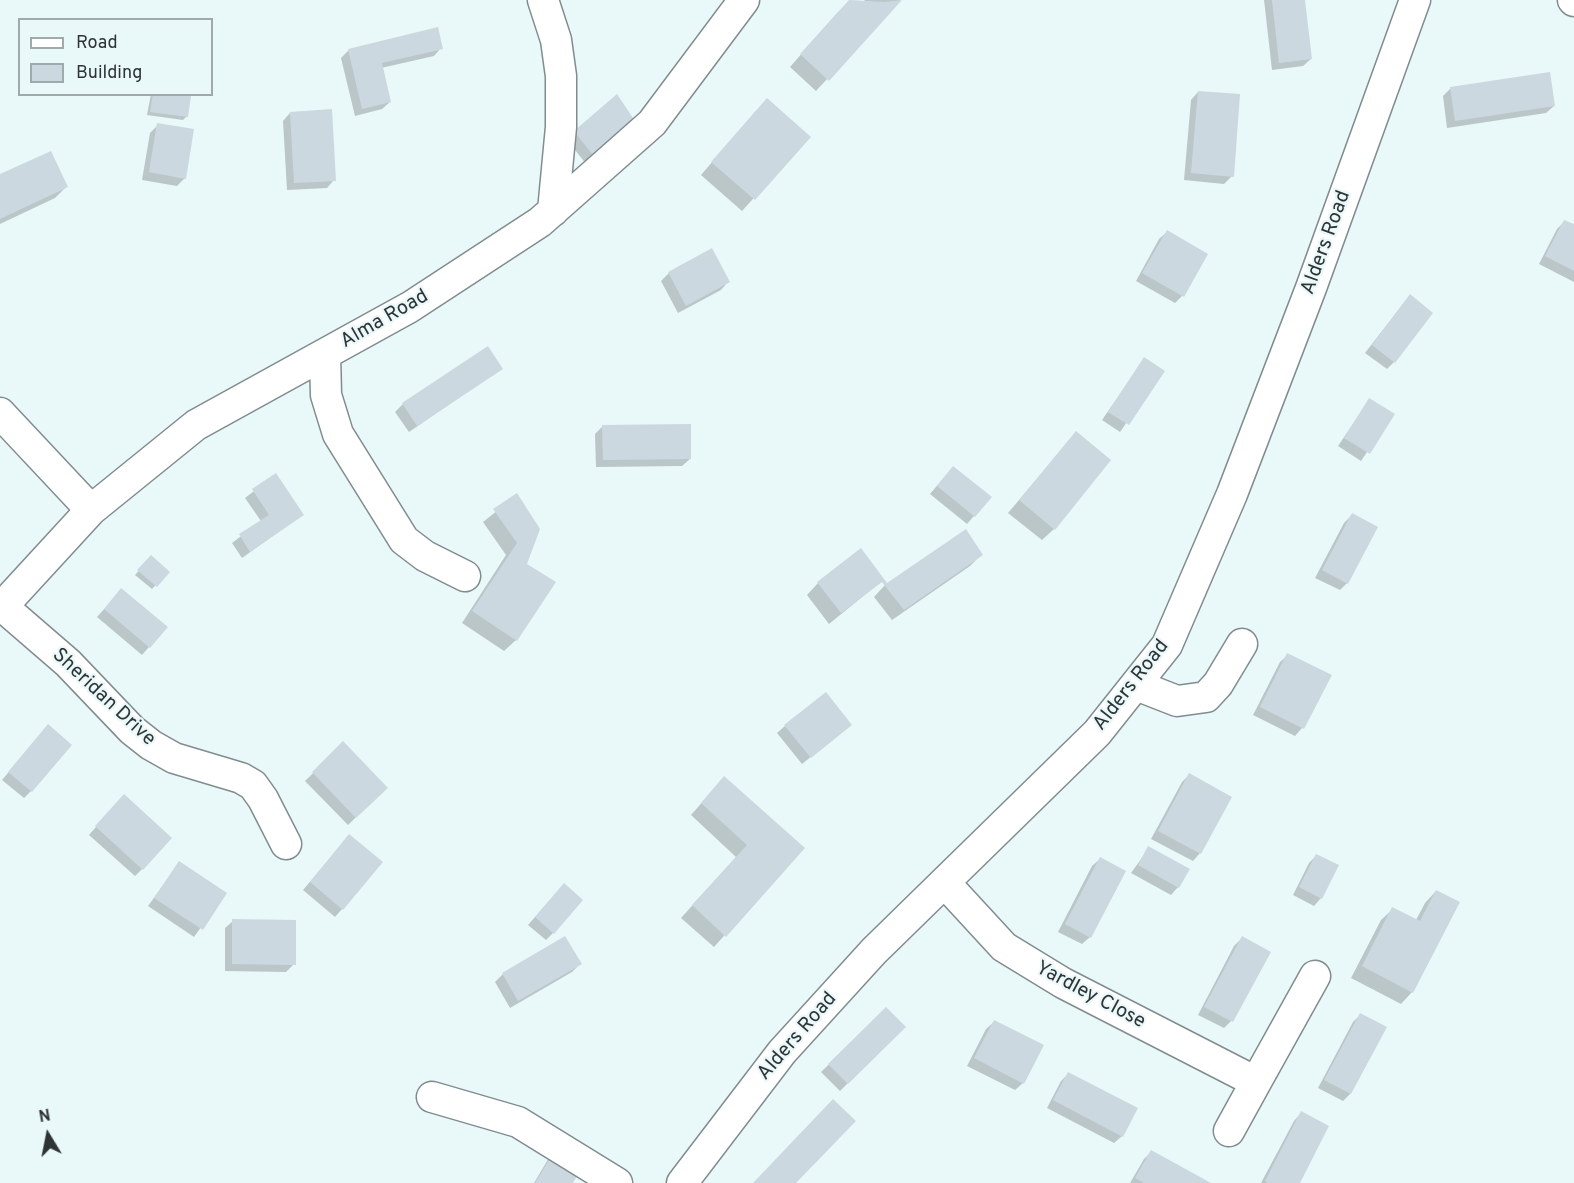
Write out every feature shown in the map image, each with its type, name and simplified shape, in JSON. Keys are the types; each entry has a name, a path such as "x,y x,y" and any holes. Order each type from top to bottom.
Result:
{"street":[{"path":"543,0 556,40 561,76 561,127 553,211"},
{"name":"Alma Road","path":"1,607 91,510 196,425 411,307 540,222 652,123 744,0"},
{"name":"Alders Road","path":"682,1183 782,1052 874,951 1097,733 1167,645 1232,494 1311,288 1415,0"},
{"path":"325,354 326,395 338,434 404,540 425,556 465,576"},
{"path":"0,413 91,510"},
{"name":"Sheridan Drive","path":"1,607 68,663 132,730 151,745 174,758 241,778 253,785 263,799 286,844"},
{"path":"1136,685 1177,701 1206,697 1218,684 1242,644"},
{"name":"Yardley Close","path":"945,883 1004,947 1063,983 1256,1083"},
{"path":"1229,1131 1315,976"},
{"path":"432,1097 518,1122 617,1183"}],"building":[{"path":"849,0 885,2 902,0 829,81 800,54"},
{"path":"1272,0 1305,0 1312,59 1279,63"},
{"path":"438,27 443,49 382,63 391,102 362,109 348,49"},
{"path":"1550,72 1555,106 1455,121 1450,87"},
{"path":"1198,91 1240,94 1234,177 1191,173"},
{"path":"617,94 639,127 600,164 574,131"},
{"path":"153,96 191,96 188,117 150,112"},
{"path":"767,98 811,137 755,200 711,162"},
{"path":"332,109 336,181 294,183 290,112"},
{"path":"157,123 194,129 186,179 149,172"},
{"path":"51,151 68,187 0,219 0,174"},
{"path":"1564,220 1574,224 1574,271 1545,256"},
{"path":"1167,230 1208,254 1184,297 1142,273"},
{"path":"712,248 730,282 686,306 668,272"},
{"path":"1410,294 1433,313 1395,363 1372,345"},
{"path":"488,346 503,369 417,426 402,403"},
{"path":"1144,357 1165,371 1129,425 1108,412"},
{"path":"1369,398 1395,414 1370,454 1344,438"},
{"path":"691,424 691,459 603,460 602,425"},
{"path":"1076,431 1111,460 1055,530 1019,500"},
{"path":"953,466 992,497 975,517 937,486"},
{"path":"276,473 304,515 250,552 239,534 269,515 252,489"},
{"path":"517,493 540,529 527,564 556,582 517,641 472,611 517,543 493,509"},
{"path":"1352,513 1378,527 1348,584 1322,570"},
{"path":"966,529 983,555 904,610 882,582 841,613 817,582 861,548 887,583"},
{"path":"151,555 170,572 157,587 137,570"},
{"path":"121,588 168,627 150,648 104,609"},
{"path":"1287,653 1332,675 1304,729 1260,707"},
{"path":"826,692 852,725 811,758 784,725"},
{"path":"48,724 72,745 32,792 8,772"},
{"path":"343,741 388,788 356,818 312,772"},
{"path":"1189,773 1232,797 1201,854 1158,831"},
{"path":"724,776 805,848 726,937 692,905 747,845 701,803"},
{"path":"124,794 172,838 143,870 95,826"},
{"path":"349,834 383,862 343,910 310,882"},
{"path":"1148,846 1190,869 1179,888 1138,865"},
{"path":"1316,854 1339,865 1322,899 1299,887"},
{"path":"1100,857 1126,871 1091,938 1065,924"},
{"path":"179,861 227,893 203,930 154,898"},
{"path":"564,883 583,900 554,934 535,917"},
{"path":"1436,890 1460,902 1413,993 1362,966 1392,907 1420,921"},
{"path":"232,919 296,920 296,965 232,964"},
{"path":"565,936 582,964 518,1001 502,973"},
{"path":"1242,936 1271,952 1233,1022 1204,1007"},
{"path":"886,1007 906,1027 848,1084 828,1064"},
{"path":"1360,1013 1387,1027 1351,1094 1324,1080"},
{"path":"994,1020 1044,1045 1024,1084 974,1058"},
{"path":"1068,1072 1138,1108 1123,1137 1053,1100"},
{"path":"833,1099 856,1121 796,1183 753,1183"},
{"path":"1301,1111 1329,1126 1300,1183 1268,1183 1265,1181"},
{"path":"557,1147 584,1163 573,1183 535,1183"},
{"path":"1151,1150 1211,1183 1144,1183 1135,1178"}]}
